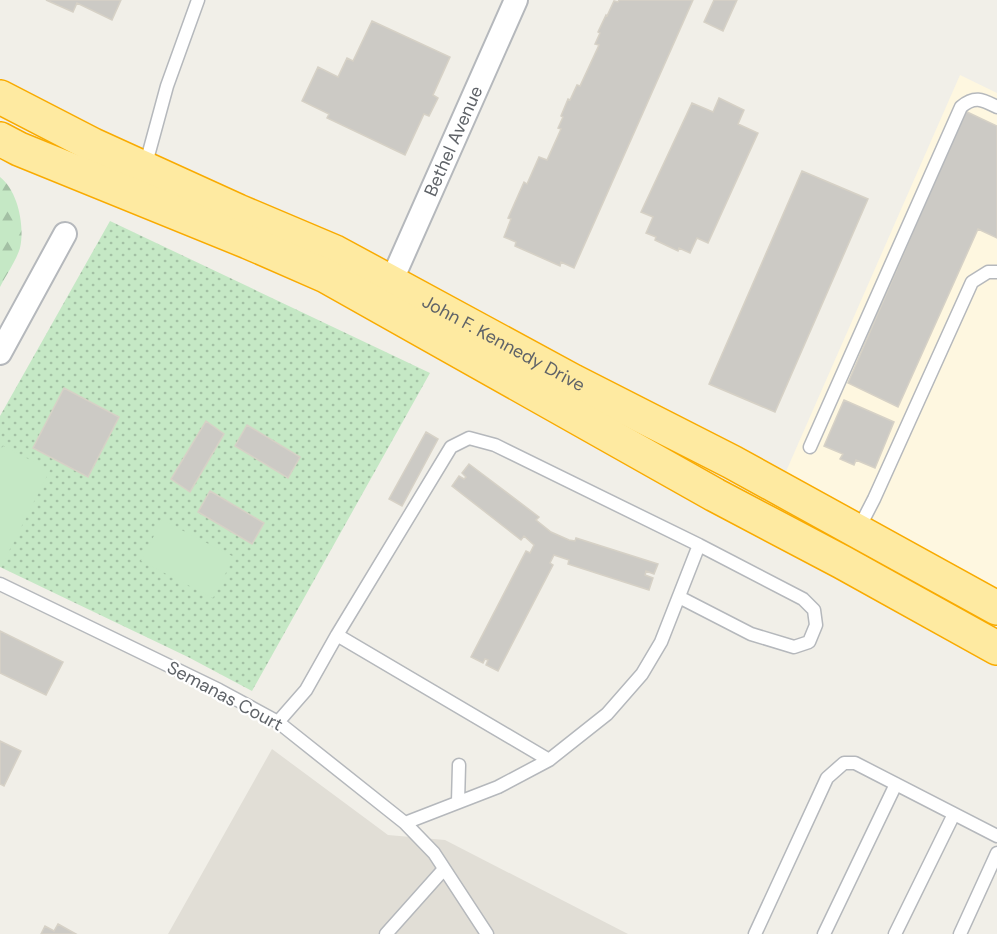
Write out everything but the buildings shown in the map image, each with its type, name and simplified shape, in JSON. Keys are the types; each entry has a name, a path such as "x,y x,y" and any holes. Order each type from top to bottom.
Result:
{"highway":[{"name":"John F. Kennedy Drive","path":"0,97 93,145 335,252 573,381 732,462 997,609"},
{"name":"John F. Kennedy Drive","path":"0,139 326,276 715,495 997,648"}],"street":[{"name":"Bethel Avenue","path":"391,282 516,0"},
{"path":"0,353 65,234"}],"lane":[{"path":"145,168 167,86 198,0"},
{"path":"810,447 961,107 968,101 981,99 997,107"},
{"path":"858,531 972,282 988,272 997,272"},
{"path":"278,722 306,690 451,447 469,438 495,444 803,599 814,610 816,625 809,642 794,646 751,634 679,597"},
{"path":"405,823 498,787 549,760 607,714 642,675 661,642 699,545"},
{"name":"Semanas Court","path":"0,584 219,690 278,722 405,823 434,853 487,934"},
{"path":"337,635 549,760"},
{"path":"757,933 827,778 843,763 855,763 997,836"},
{"path":"458,802 459,765"},
{"path":"824,934 896,784"},
{"path":"895,934 954,814"},
{"path":"960,934 997,853"},
{"path":"386,934 444,869"}],"shaded area":[{"path":"960,75 997,93 997,589 784,476"},
{"path":"272,749 388,835 445,840 628,934 168,934"}],"green space":[{"path":"0,177 16,200 22,230 20,248 0,287"},
{"path":"110,221 430,373 252,691 188,657 0,567 0,416"},
{"path":"3,446 50,470 4,561 0,559 0,451"},
{"path":"162,520 234,557 213,598 141,561"}]}
